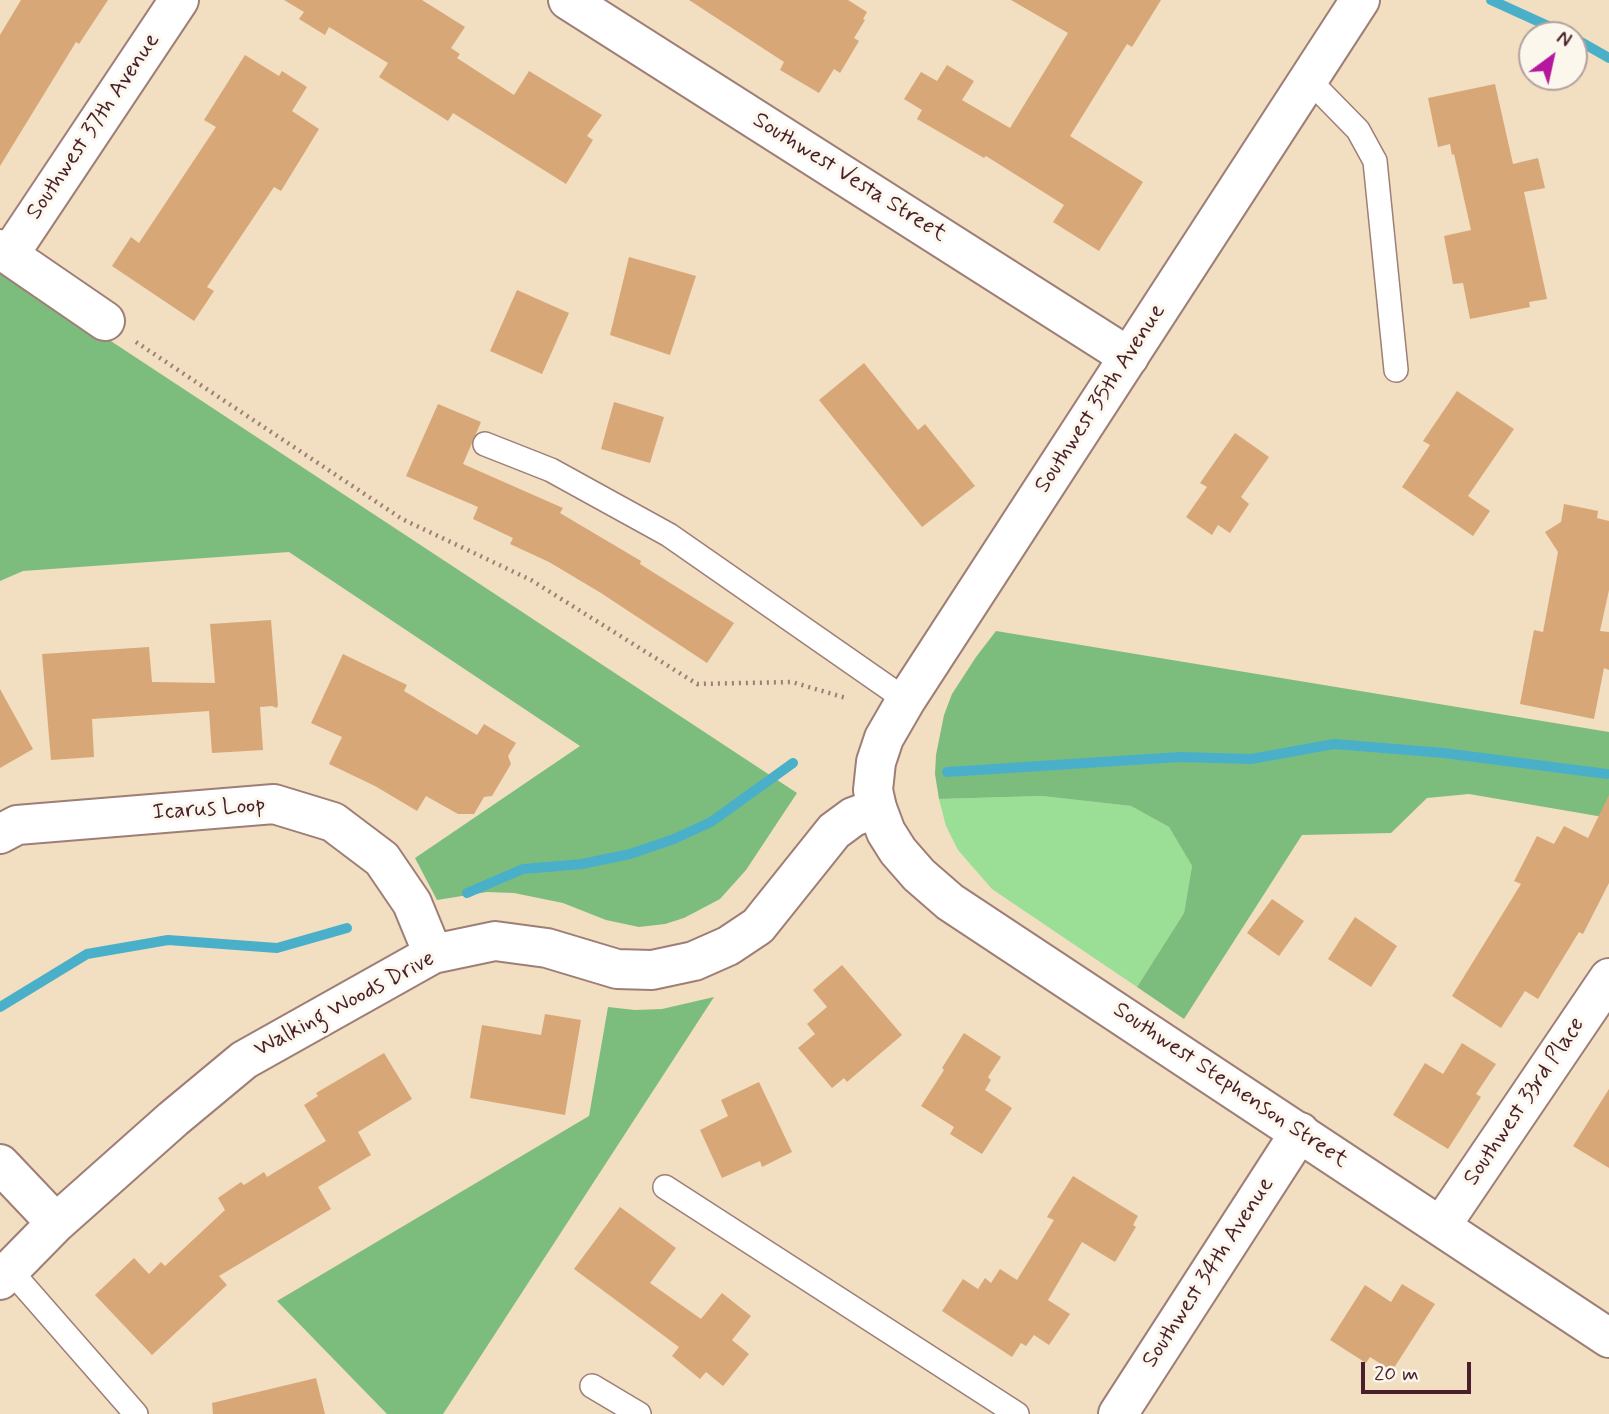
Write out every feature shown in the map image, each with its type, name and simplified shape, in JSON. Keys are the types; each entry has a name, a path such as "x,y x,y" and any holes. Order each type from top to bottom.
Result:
{"street":[{"name":"Southwest 37th Avenue","path":"5,252 180,0"},
{"name":"Southwest Vesta Street","path":"568,0 1129,357"},
{"name":"Southwest 35th Avenue","path":"877,808 873,789 876,762 884,738 901,708 1360,0"},
{"path":"5,252 105,321"},
{"name":"Icarus Loop","path":"0,834 17,825 274,804 333,822 382,859 412,903 433,954"},
{"name":"Walking Woods Drive","path":"5,1275 56,1223 244,1060 433,954 495,941 547,948 617,969 652,970 694,961 728,946 758,926 835,831 853,817 877,808"},
{"name":"Southwest Stephenson Street","path":"877,808 886,832 898,851 919,875 950,902 1609,1338"},
{"name":"Southwest 33rd Place","path":"1441,1226 1609,978"},
{"name":"Southwest 34th Avenue","path":"1118,1414 1300,1132"},
{"path":"0,1164 56,1223"}],"lane":[{"path":"1308,79 1358,130 1375,161 1396,370"},
{"path":"485,444 551,470 669,535 901,708"},
{"path":"665,1187 1017,1414"},
{"path":"5,1275 136,1414"},
{"path":"592,1387 639,1414"}],"path":[{"path":"105,321 402,519 531,580 697,684 792,681 901,708"}],"green space":[{"path":"0,268 797,793 746,870 720,899 684,918 665,924 639,927 606,920 563,903 514,893 487,892 437,900 415,858 580,746 289,552 23,571 0,581"},
{"path":"996,631 1609,732 1609,818 1469,794 1427,798 1391,833 1302,835 1184,1019 1137,987 1184,913 1192,866 1169,827 1131,806 1042,796 939,799 935,774 936,755 944,715 952,694"},
{"path":"1042,796 1131,806 1169,827 1192,866 1184,913 1137,987 992,889 958,850 946,826 939,799"},
{"path":"714,997 443,1414 387,1414 277,1301 589,1116 608,1007 662,1009"}],"building":[{"path":"21,0 108,0 79,44 76,42 0,166 0,35"},
{"path":"284,0 422,0 465,27 451,48 460,54 457,58 514,95 529,71 602,115 587,136 593,140 566,184 453,113 448,121 379,77 388,63 329,27 325,35 299,19 304,12"},
{"path":"689,0 848,0 867,12 854,38 859,41 840,73 834,69 819,93 780,70 784,62"},
{"path":"1011,0 1161,0 1132,47 1127,44 1070,136 1143,182 1099,251 1053,222 1064,205 986,156 984,158 917,119 922,110 904,99 921,72 937,81 947,65 974,81 962,100 1010,128 1068,33"},
{"path":"245,55 279,76 282,71 307,87 292,111 319,129 281,191 274,187 207,287 214,291 194,321 112,266 131,237 139,243 216,127 204,120"},
{"path":"1495,84 1513,164 1538,158 1545,188 1524,192 1547,299 1529,302 1530,307 1470,319 1463,283 1453,284 1444,236 1471,230 1454,154 1452,155 1450,144 1438,147 1428,98"},
{"path":"629,257 696,276 670,355 610,335"},
{"path":"517,290 569,313 542,374 490,351"},
{"path":"864,363 918,430 925,424 975,486 922,527 819,400"},
{"path":"1457,391 1514,429 1468,496 1490,511 1473,536 1402,487 1430,445 1423,441"},
{"path":"614,402 664,417 650,463 601,449"},
{"path":"438,404 481,422 463,464 563,508 560,513 641,561 640,564 734,623 707,663 601,593 549,562 510,544 513,538 473,519 478,507 406,476"},
{"path":"1235,433 1269,457 1241,497 1249,504 1230,533 1218,525 1212,535 1186,517 1207,487 1200,483"},
{"path":"1564,504 1598,511 1597,518 1609,521 1609,590 1600,631 1609,632 1609,670 1604,668 1594,719 1520,704 1534,630 1543,632 1558,552 1545,532 1561,522"},
{"path":"271,620 278,705 277,708 260,707 263,750 212,753 209,711 92,719 94,757 51,760 42,654 149,647 152,682 215,683 210,624"},
{"path":"343,654 407,685 404,691 477,735 484,724 516,743 508,756 511,764 492,796 484,797 474,814 458,814 426,796 417,811 375,786 329,764 342,737 311,723"},
{"path":"0,689 33,749 0,768"},
{"path":"1609,795 1609,883 1583,934 1579,932 1538,999 1525,991 1501,1028 1452,996 1521,884 1514,881 1537,836 1554,844 1564,826 1588,838"},
{"path":"1272,899 1304,921 1279,956 1247,933"},
{"path":"1355,917 1397,946 1371,987 1328,959"},
{"path":"842,965 902,1035 847,1082 844,1078 832,1088 798,1048 815,1034 807,1024 827,1007 813,990"},
{"path":"545,1014 581,1020 565,1115 470,1098 482,1025 541,1035"},
{"path":"964,1033 1001,1057 988,1077 991,1080 985,1090 1012,1108 982,1154 950,1134 954,1127 921,1106"},
{"path":"1462,1043 1496,1064 1476,1094 1481,1097 1448,1149 1393,1115 1425,1063 1443,1074"},
{"path":"384,1053 412,1099 358,1132 371,1155 318,1187 331,1209 219,1276 227,1285 152,1355 95,1295 134,1258 149,1274 161,1262 165,1266 225,1210 218,1198 241,1182 244,1185 264,1172 267,1177 326,1141 304,1105 318,1096 316,1093"},
{"path":"759,1082 792,1152 762,1167 760,1161 722,1178 700,1130 728,1116 721,1100"},
{"path":"1609,1089 1609,1168 1573,1146"},
{"path":"1073,1176 1138,1216 1133,1225 1136,1227 1115,1262 1082,1242 1048,1300 1070,1314 1049,1345 1034,1335 1026,1346 1021,1343 1012,1357 942,1311 963,1279 978,1289 985,1278 991,1283 1000,1269 1017,1280 1054,1220 1047,1217"},
{"path":"620,1207 676,1248 650,1283 701,1319 722,1293 751,1316 732,1340 749,1354 723,1386 706,1372 700,1379 672,1356 679,1347 574,1269"},
{"path":"1402,1284 1435,1304 1392,1371 1370,1357 1366,1363 1330,1340 1365,1285 1391,1302"},
{"path":"316,1378 325,1414 213,1414 212,1403"}],"waterway":[{"path":"1491,0 1537,21"},
{"path":"1588,46 1609,58"},
{"path":"947,772 1180,757 1251,759 1334,744 1444,753 1607,774"},
{"path":"467,893 523,869 582,864 630,854 674,839 711,822 793,763"},
{"path":"0,1007 87,954 168,940 277,948 347,928"}]}
